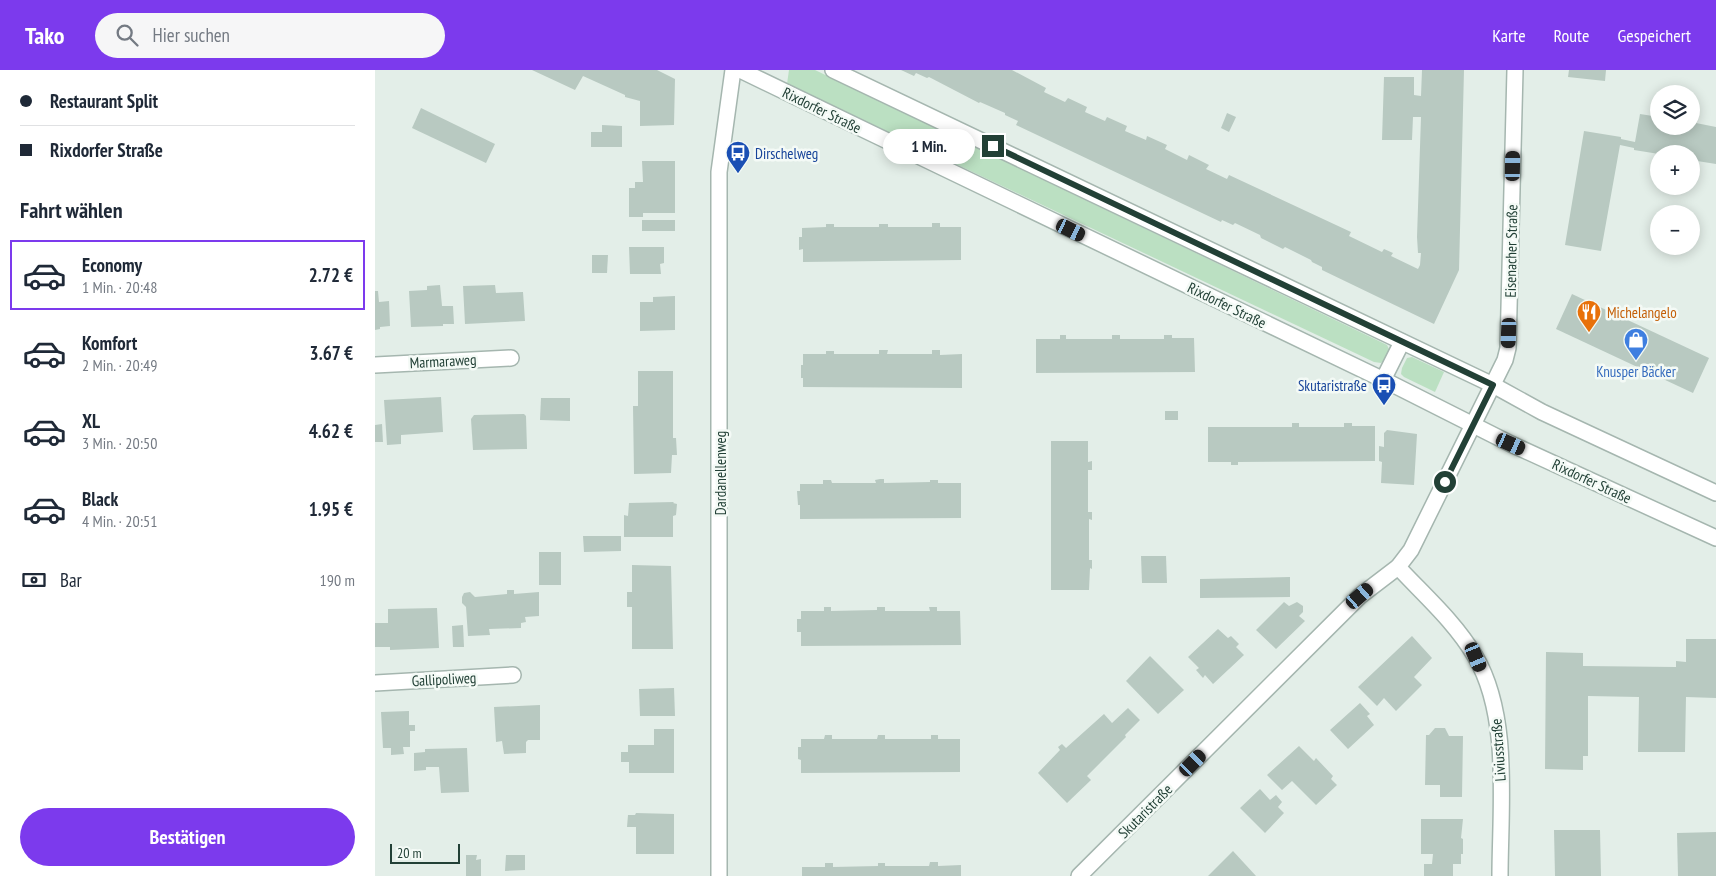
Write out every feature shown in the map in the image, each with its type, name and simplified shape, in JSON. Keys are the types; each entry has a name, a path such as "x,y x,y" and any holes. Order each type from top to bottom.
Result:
{"street":[{"name":"Dardanellenweg","path":"719,876 719,172 733,70"},
{"name":"Rixdorfer Straße","path":"740,70 1473,425 1716,538"},
{"path":"833,70 1493,385 1542,412 1716,493"},
{"name":"Eisenacher Straße","path":"1473,425 1505,360 1508,348 1515,70"},
{"path":"1383,380 1401,342"},
{"name":"Marmaraweg","path":"375,365 511,358"},
{"name":"Skutaristraße","path":"1079,876 1360,596 1397,567 1411,550 1473,425"},
{"name":"Liviusstraße","path":"1397,567 1461,635 1476,657 1486,680 1494,706 1499,733 1500,876"},
{"name":"Gallipoliweg","path":"375,683 513,675"}],"green space":[{"path":"789,70 815,70 1383,343 1389,349 1386,359 1381,363 1374,362 787,84"},
{"path":"1412,357 1444,372 1435,392 1401,374 1407,358"}],"building":[{"path":"532,70 657,70 675,79 674,125 640,126 640,101 625,97 625,95 583,76 575,90"},
{"path":"901,70 1012,70 1046,88 1044,92 1065,102 1068,98 1087,107 1085,112 1105,121 1107,117 1127,126 1125,131 1146,140 1147,136 1167,145 1165,149 1187,160 1189,155 1209,165 1206,169 1227,179 1229,175 1351,232 1349,236 1382,252 1384,249 1393,253 1391,256 1418,269 1421,253 1418,253 1417,237 1421,117 1413,117 1412,140 1382,140 1384,77 1414,77 1414,95 1421,96 1422,70 1464,70 1459,270 1434,324 1322,270 1322,267 1311,260 1285,247 1283,249 1235,223 1233,225 1222,220 1221,222 1016,125 1018,121 1005,115 1005,113 979,103 929,77 927,78 916,73 914,76"},
{"path":"1569,70 1606,70 1605,81 1568,77"},
{"path":"421,108 495,144 486,163 412,128"},
{"path":"1227,113 1236,117 1229,132 1221,128"},
{"path":"1640,114 1650,116 1650,135 1700,135 1700,124 1716,127 1716,164 1700,161 1700,145 1650,145 1650,153 1620,145 1601,251 1565,245 1584,131 1621,137 1621,139 1635,142"},
{"path":"602,125 622,126 622,147 591,147 591,132 602,132"},
{"path":"642,161 675,161 675,213 643,213 643,217 629,217 629,188 635,188 635,182 643,182"},
{"path":"642,220 675,220 675,231 642,231"},
{"path":"932,223 940,223 940,227 961,227 961,260 803,262 803,249 799,250 799,237 802,237 802,228 826,227 826,224 834,224 834,227 879,227 879,224 888,224 888,227 932,227"},
{"path":"629,247 664,247 664,263 660,264 661,274 630,274"},
{"path":"592,255 608,255 607,273 592,273"},
{"path":"440,285 442,306 453,306 454,324 411,327 409,291 427,290 427,286"},
{"path":"495,285 496,293 523,292 525,321 465,324 463,286"},
{"path":"375,291 378,291 379,302 389,301 390,326 380,327 380,329 375,330"},
{"path":"1572,294 1709,358 1693,393 1556,329"},
{"path":"675,296 675,330 640,331 640,302 653,302 653,297"},
{"path":"1060,335 1066,335 1066,339 1112,339 1112,335 1120,335 1120,339 1164,339 1164,335 1172,335 1172,338 1194,338 1195,372 1036,373 1036,339 1060,339"},
{"path":"879,350 888,350 887,354 932,354 932,350 940,350 940,355 962,354 962,388 803,387 801,365 803,365 803,354 826,354 826,351 834,351 834,354 879,354"},
{"path":"638,371 673,371 673,438 676,438 677,455 672,455 671,473 634,474 633,406 638,406"},
{"path":"441,397 443,432 401,435 401,444 387,445 384,400"},
{"path":"541,398 570,398 570,421 540,420"},
{"path":"1165,411 1178,411 1178,420 1165,420"},
{"path":"524,414 526,416 527,449 473,450 471,419 474,415"},
{"path":"1292,423 1299,423 1299,427 1344,427 1344,423 1352,423 1352,426 1375,426 1375,461 1238,462 1238,465 1231,465 1231,462 1208,462 1208,427 1292,427"},
{"path":"382,424 383,442 375,442 375,425"},
{"path":"1387,430 1417,434 1414,485 1381,483 1382,462 1379,461 1379,446 1384,447 1384,433"},
{"path":"1051,441 1088,441 1088,462 1092,461 1092,470 1088,470 1088,512 1092,512 1092,520 1089,519 1089,560 1092,560 1092,569 1090,568 1089,590 1051,590"},
{"path":"884,479 884,483 930,482 930,480 938,480 938,483 961,483 961,518 800,519 797,491 800,491 800,484 823,484 823,480 831,480 832,483 876,483 875,480"},
{"path":"674,502 677,504 676,515 673,516 673,537 624,537 624,515 628,516 629,503"},
{"path":"583,536 621,536 621,551 584,552"},
{"path":"539,552 561,552 561,585 539,585"},
{"path":"1141,556 1166,556 1167,583 1142,583"},
{"path":"632,565 671,566 673,649 632,649 632,607 627,607 627,592 632,592"},
{"path":"1290,577 1290,597 1200,598 1200,579"},
{"path":"507,590 514,590 514,594 539,592 539,616 525,617 526,622 521,623 521,628 489,629 490,635 468,636 466,607 462,603 464,593 470,592 475,597 507,594"},
{"path":"1284,602 1289,606 1297,602 1303,606 1303,612 1299,616 1305,621 1276,649 1256,630"},
{"path":"824,607 831,607 831,611 877,610 877,607 885,607 885,611 930,611 929,607 937,607 937,611 960,611 961,645 801,646 801,632 797,632 797,619 801,619 801,611 824,611"},
{"path":"437,608 439,648 390,650 390,647 375,647 375,623 388,623 388,609"},
{"path":"463,625 464,647 453,647 452,626"},
{"path":"1218,629 1228,638 1231,636 1239,644 1236,647 1244,655 1213,684 1205,675 1203,678 1196,670 1199,668 1188,657"},
{"path":"1412,636 1432,658 1414,677 1422,685 1396,711 1384,698 1377,706 1358,687"},
{"path":"1686,639 1716,639 1716,698 1686,697 1685,752 1638,752 1639,697 1588,696 1588,756 1583,756 1583,770 1545,769 1546,652 1583,653 1583,666 1676,667 1676,661 1686,662"},
{"path":"1150,656 1184,690 1158,714 1126,681"},
{"path":"674,688 675,716 640,716 639,689"},
{"path":"1360,703 1370,714 1367,716 1374,725 1348,749 1330,730"},
{"path":"540,705 540,740 528,740 526,742 526,753 504,754 502,741 496,742 494,707"},
{"path":"1128,708 1140,720 1125,735 1126,737 1087,776 1091,780 1067,803 1038,773 1060,750 1058,747 1062,744 1066,748 1104,714 1112,723"},
{"path":"409,711 409,725 415,725 415,731 410,731 410,747 403,747 404,754 391,755 391,748 383,748 381,712"},
{"path":"1435,728 1445,728 1449,736 1463,736 1462,797 1440,797 1440,785 1425,785 1426,735 1429,735"},
{"path":"654,729 674,729 674,773 629,773 629,762 621,762 621,752 628,752 628,745 654,745"},
{"path":"825,735 832,735 832,739 877,739 878,735 885,735 885,739 931,739 931,735 938,735 938,739 960,739 960,772 801,773 798,747 801,747 801,739 824,739"},
{"path":"1299,746 1314,761 1316,758 1333,776 1331,779 1337,785 1316,805 1292,781 1282,790 1267,775"},
{"path":"467,748 469,792 441,793 439,767 426,767 426,770 414,771 414,753 425,752 425,749"},
{"path":"1260,789 1270,800 1276,795 1282,802 1278,807 1284,813 1265,833 1240,808"},
{"path":"636,813 674,814 674,854 636,854 636,827 627,827 628,815 635,815"},
{"path":"1421,819 1463,819 1461,838 1463,839 1463,854 1461,854 1461,864 1453,864 1453,876 1424,876 1424,864 1432,864 1433,854 1421,854"},
{"path":"1554,830 1600,830 1601,876 1555,876"},
{"path":"1716,832 1716,876 1678,876 1677,833"},
{"path":"1233,851 1256,876 1208,876"},
{"path":"466,855 477,855 476,860 481,859 481,876 466,876"},
{"path":"506,855 525,855 525,870 505,871"},
{"path":"930,862 938,862 938,866 961,865 961,876 802,876 802,867 825,867 825,863 833,863 833,867 878,866 878,863 885,863 885,866 929,866"}],"place":[{"name":"Dirschelweg","path":"738,174"},
{"name":"Michelangelo","path":"1589,333"},
{"name":"Knusper Bäcker","path":"1636,361"},
{"name":"Skutaristraße","path":"1384,406"}],"route":[{"path":"993,146 1493,385 1445,482"}]}
